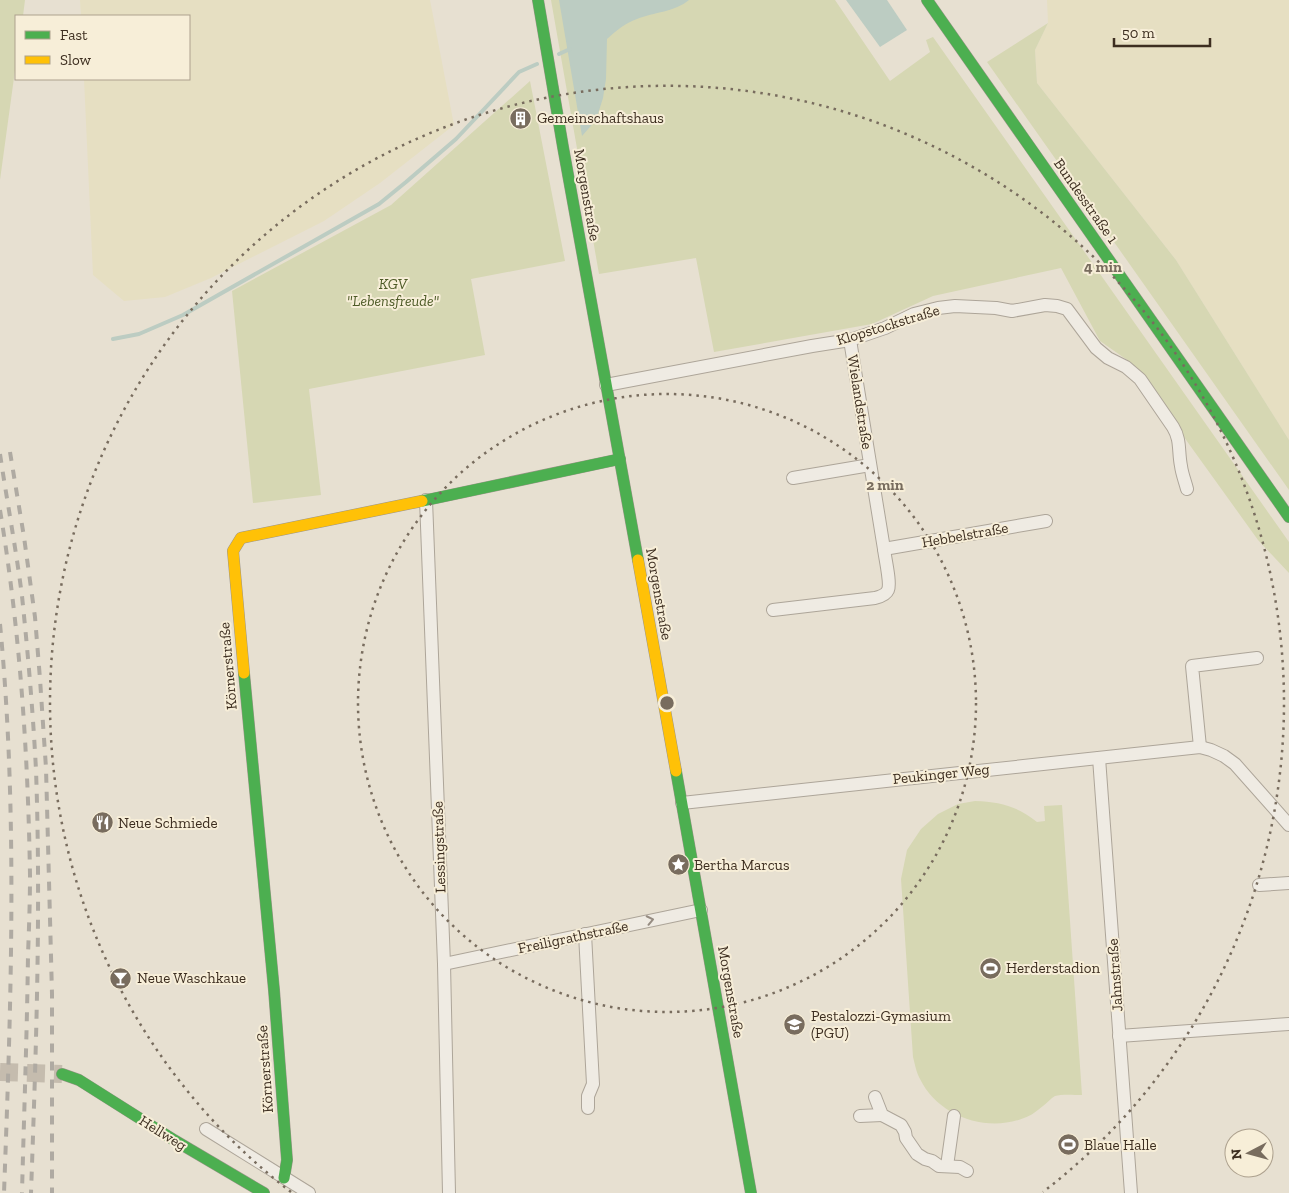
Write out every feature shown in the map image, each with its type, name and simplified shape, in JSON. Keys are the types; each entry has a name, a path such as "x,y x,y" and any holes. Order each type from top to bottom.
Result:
{"main road":[{"name":"Morgenstraße","path":"538,0 702,910 751,1193"},
{"name":"Bundesstraße 1","path":"927,0 1289,516"},
{"name":"Körnerstraße","path":"284,1178 287,1160 274,990 233,551 241,538 620,459"},
{"name":"Hellweg","path":"62,1074 79,1080 174,1140 264,1193"}],"street":[{"name":"Klopstockstraße","path":"606,385 850,340 885,328 914,314 938,308 955,306 996,308 1012,311 1045,305 1057,306 1067,309 1096,348 1108,358 1126,367 1140,380 1177,434 1181,468 1187,489"},
{"name":"Wielandstraße","path":"773,610 875,598 883,595 888,590 889,582 884,549 850,340"},
{"name":"Wielandstraße","path":"793,478 870,465"},
{"name":"Lessingstraße","path":"426,500 444,964 449,1193"},
{"name":"Hebbelstraße","path":"884,549 1046,521"},
{"path":"1200,747 1192,666 1257,658"},
{"name":"Peukinger Weg","path":"682,803 1200,747 1224,756 1235,764 1287,818"},
{"name":"Jahnstraße","path":"1099,758 1131,1193"},
{"path":"1260,885 1289,884"},
{"name":"Freiligrathstraße","path":"444,964 702,910"},
{"path":"586,934 593,1084 588,1096 588,1108"},
{"path":"1119,1036 1289,1024"},
{"path":"875,1097 882,1115"},
{"path":"860,1116 882,1115 901,1125 906,1138 916,1154 925,1160 932,1161 939,1166 960,1167 967,1171"},
{"path":"947,1166 954,1116"},
{"name":"Hellweg","path":"206,1129 309,1193"}],"shaded area":[{"path":"80,0 430,0 454,125 380,183 324,221 211,278 165,297 124,301 93,275 84,80 190,80 190,15 81,15"},
{"path":"559,0 689,0 677,7 633,21 607,39 606,79 603,98 596,120 582,136"},
{"path":"846,0 887,0 907,30 880,47"},
{"path":"1047,0 1289,0 1289,440 1176,260 1037,83 1035,50 1048,23"}],"green space":[{"path":"0,0 25,0 23,15 15,15 15,70 0,180"},
{"path":"551,0 835,0 890,81 930,52 926,40 933,37 1289,542 1289,573 1258,540 1130,362 1100,341 1061,268 933,296 872,324 714,352 696,258 599,274"},
{"path":"1048,23 1035,50 1037,83 1176,260 1289,440 1289,490 987,62"},
{"name":"KGV \"Lebensfreude\"","path":"530,81 565,261 471,279 485,355 309,389 321,495 253,503 232,291 391,205"},
{"name":"Herderstadion","path":"975,801 992,802 1008,806 1022,812 1037,822 1045,821 1044,806 1062,805 1082,1095 1055,1096 1027,1117 1009,1122 979,1122 951,1112 938,1103 928,1092 920,1079 913,1057 901,879 907,850 921,829 938,814 958,804"}],"waterway":[{"path":"559,54 570,49"},
{"path":"113,339 139,334 183,315 379,204 456,139 519,72 537,64"}],"tunnel":[{"path":"0,1072 62,1074"}],"railway":[{"path":"10,452 35,617 46,768 52,994 52,1193"},
{"path":"0,454 22,596 36,770 38,929 31,1193"},
{"path":"0,510 18,646 29,829 30,895 22,1193"},
{"path":"0,624 6,695 11,837 11,979 4,1193"}],"traffic: fast":[{"path":"538,0 638,560"},
{"path":"927,0 1289,517"},
{"path":"422,501 620,459"},
{"path":"244,673 274,990 287,1160 284,1178"},
{"path":"676,771 751,1193"},
{"path":"62,1074 79,1080 174,1140 264,1193"}],"traffic: slow":[{"path":"244,673 233,551 241,538 422,501"},
{"path":"638,560 676,771"}],"place":[{"name":"Gemeinschaftshaus","path":"521,118"},
{"name":"Neue Schmiede","path":"102,823"},
{"name":"Bertha Marcus","path":"678,865"},
{"name":"Herderstadion","path":"990,968"},
{"name":"Neue Waschkaue","path":"121,978"},
{"name":"Pestalozzi-Gymasium (PGU)","path":"795,1025"},
{"name":"Blaue Halle","path":"1068,1145"}]}
